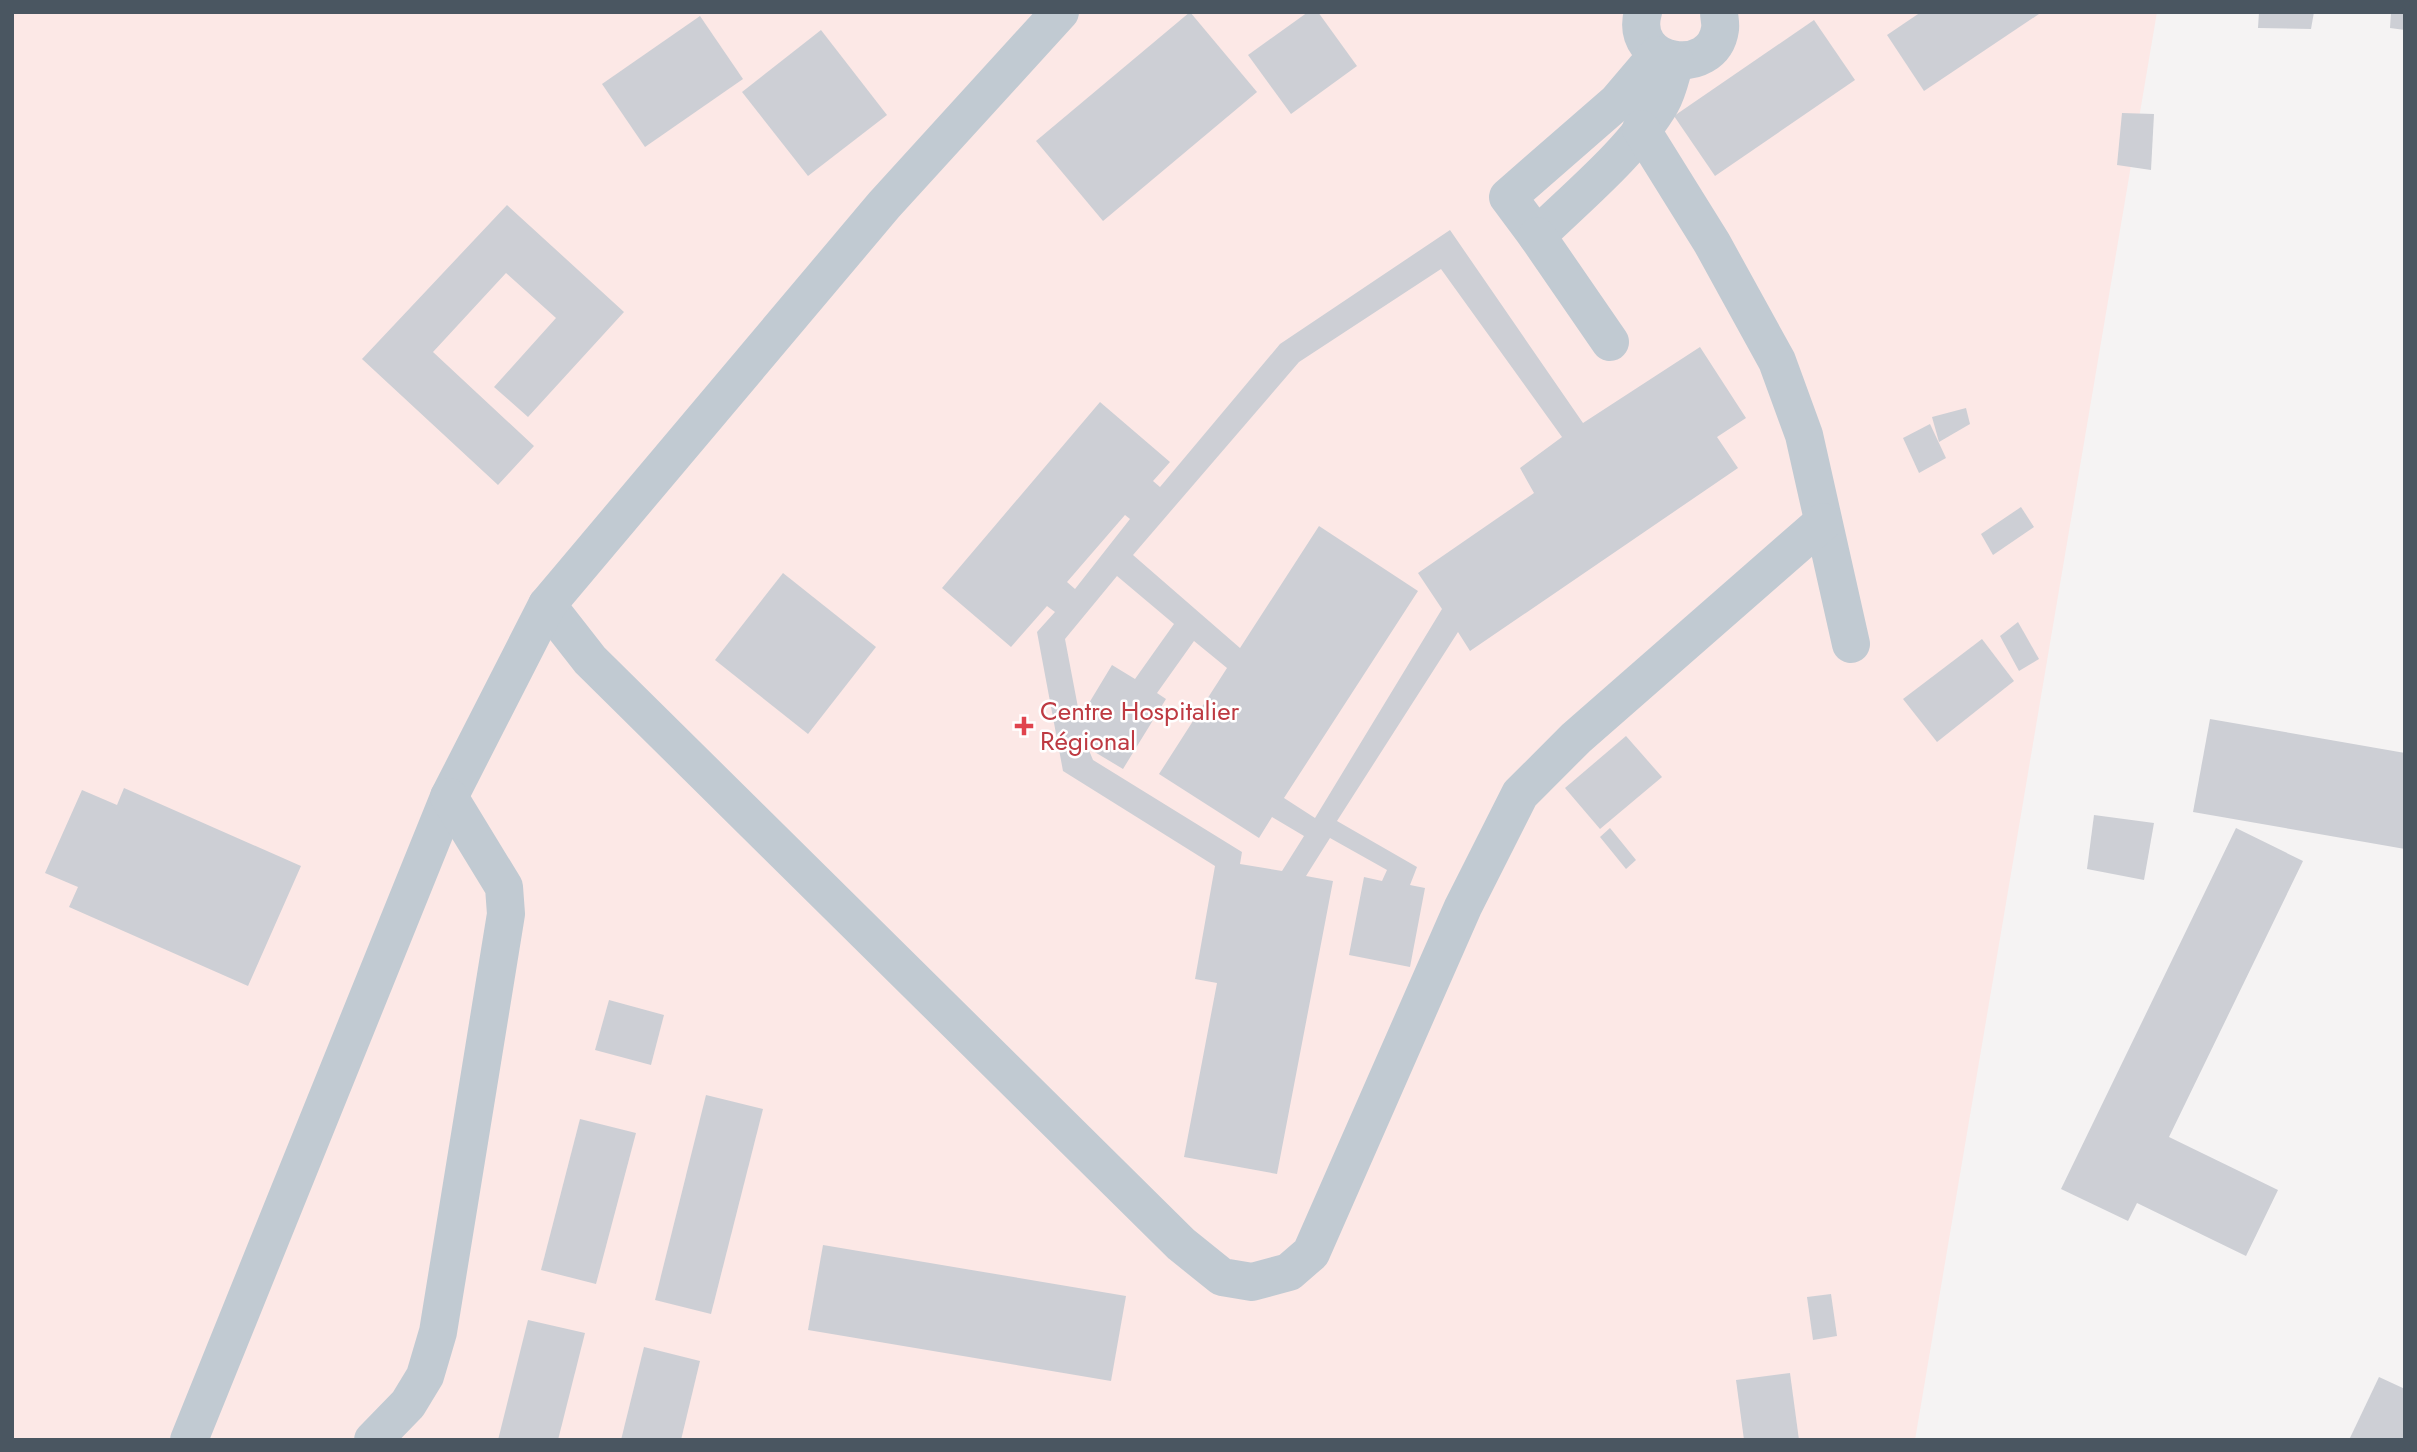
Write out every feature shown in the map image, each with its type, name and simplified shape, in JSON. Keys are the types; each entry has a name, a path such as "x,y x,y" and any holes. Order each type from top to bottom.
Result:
{"lane":[{"path":"1641,14 1644,38 1666,58 1695,59 1711,48 1728,18"},
{"path":"189,1440 449,797 547,605 1044,18"},
{"path":"1537,236 1624,151 1662,102 1666,58"},
{"path":"1610,342 1508,197 1666,58"},
{"path":"1641,129 1712,243 1777,361 1804,435 1851,644"},
{"path":"547,605 590,660 1181,1244 1222,1277 1252,1282 1289,1272 1311,1253 1463,907 1520,794 1577,738 1823,522"},
{"path":"373,1440 408,1404 425,1376 438,1332 506,914 504,887 449,797"}],"shaded area":[{"name":"Centre Hospitalier Régional","path":"12,12 2157,12 1915,1440 12,1440"}],"building":[{"path":"1190,12 1257,92 1103,221 1036,141"},
{"path":"1308,12 1318,12 1357,66 1291,114 1248,55"},
{"path":"1921,12 2042,12 1924,91 1887,35"},
{"path":"2259,12 2314,12 2311,29 2258,28"},
{"path":"2391,12 2405,12 2405,30 2390,28"},
{"path":"700,16 743,79 645,147 602,84"},
{"path":"1814,20 1855,80 1715,176 1674,116"},
{"path":"821,30 887,115 808,176 742,92"},
{"path":"2122,113 2154,114 2151,170 2117,165"},
{"path":"507,205 624,312 528,417 494,387 556,318 506,273 433,352 534,446 498,485 362,359"},
{"path":"1450,230 1583,423 1700,347 1746,418 1717,437 1738,468 1470,651 1458,632 1337,821 1417,867 1410,885 1425,888 1410,967 1349,955 1364,877 1382,881 1387,870 1330,838 1306,876 1333,881 1277,1174 1184,1157 1217,983 1195,979 1215,866 1063,771 1037,632 1055,612 1047,606 1011,647 942,588 1100,402 1170,462 1153,481 1160,487 1280,344","holes":["1441,269 1562,437 1520,468 1534,493 1418,573 1442,609 1315,818 1284,798 1418,591 1319,526 1240,648 1133,555 1299,362","1125,515 1130,519 1075,589 1067,582","1117,576 1174,624 1135,679 1112,665 1080,718 1065,639","1194,641 1227,668 1159,774 1259,838 1272,817 1304,836 1282,871 1240,864 1242,852 1093,760 1088,748 1123,769 1166,699 1157,693"]},
{"path":"1966,408 1970,424 1939,442 1932,417"},
{"path":"1930,424 1946,458 1919,473 1903,438"},
{"path":"2021,507 2034,527 1993,555 1981,534"},
{"path":"783,573 876,647 808,734 715,660"},
{"path":"2018,622 2039,659 2019,671 2000,636"},
{"path":"1982,639 2014,681 1937,742 1903,699"},
{"path":"2210,719 2405,753 2405,849 2193,812"},
{"path":"1626,736 1662,777 1600,829 1565,788"},
{"path":"124,788 301,866 248,986 69,907 78,887 45,873 82,790 117,805"},
{"path":"2094,815 2154,823 2144,880 2087,869"},
{"path":"1610,828 1636,860 1626,869 1600,837"},
{"path":"2236,828 2303,861 2169,1137 2278,1190 2246,1256 2137,1203 2128,1221 2061,1189"},
{"path":"609,1000 664,1015 651,1065 595,1050"},
{"path":"706,1095 763,1109 711,1314 655,1300"},
{"path":"580,1119 636,1133 596,1284 541,1270"},
{"path":"823,1245 1126,1296 1111,1381 808,1330"},
{"path":"1831,1294 1837,1336 1813,1340 1807,1297"},
{"path":"528,1320 585,1333 558,1440 498,1440"},
{"path":"644,1347 700,1361 681,1440 621,1440"},
{"path":"1790,1373 1799,1440 1744,1440 1736,1380"},
{"path":"2379,1377 2405,1389 2405,1440 2349,1440"}],"place":[{"name":"Centre Hospitalier Régional","path":"1024,726"}]}
